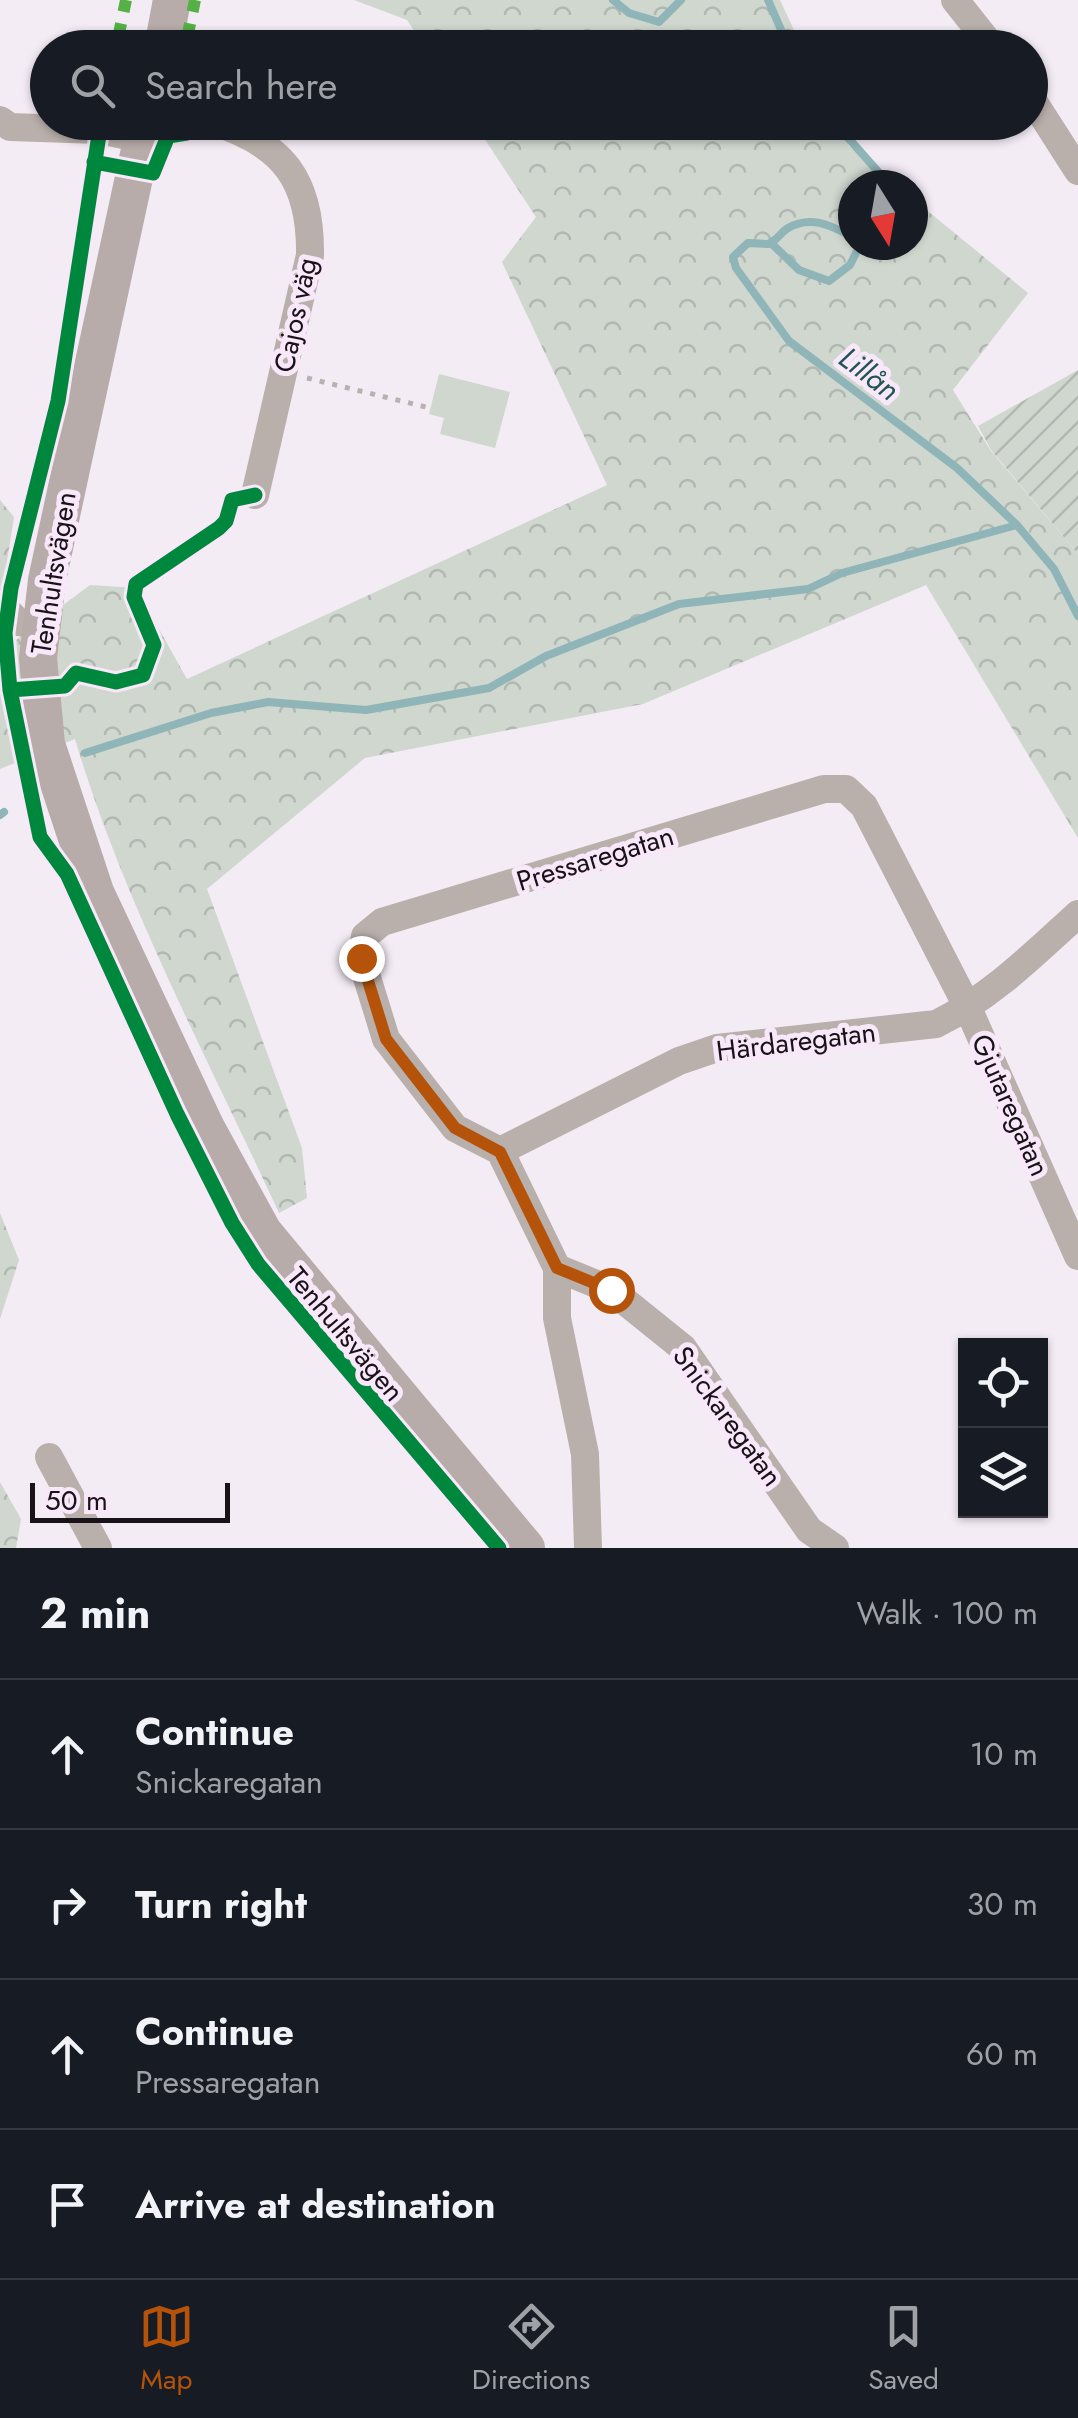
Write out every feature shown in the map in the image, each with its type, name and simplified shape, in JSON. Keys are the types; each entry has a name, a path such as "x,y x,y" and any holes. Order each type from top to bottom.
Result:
{"street":[{"path":"166,30 172,0"},
{"path":"954,0 978,30"},
{"path":"0,120 10,127 30,128"},
{"path":"1048,124 1078,171"},
{"name":"Tenhultsvägen","path":"143,140 97,337 42,624 38,658 46,744 80,852 229,1173 292,1270 526,1548"},
{"name":"Cajos väg","path":"254,140 268,146 304,194 310,221 310,255 256,495"},
{"path":"0,604 18,622 42,624"},
{"name":"Pressaregatan","path":"500,1152 455,1128 386,1039 361,958 365,936 382,922 824,789 846,789 864,806 968,1008"},
{"name":"Härdaregatan","path":"500,1152 679,1061 717,1048 936,1024 968,1008 1078,914"},
{"name":"Gjutaregatan","path":"968,1008 1078,1256"},
{"path":"500,1152 557,1268 556,1318 585,1454 588,1548"},
{"name":"Snickaregatan","path":"557,1268 611,1290 683,1348 809,1530 835,1548"},
{"path":"48,1457 98,1548"}],"path":[{"path":"283,372 430,408"}],"green space":[{"path":"354,0 780,0 794,30 414,30 407,20"},
{"path":"485,140 846,140 878,170 838,170 838,260 928,260 928,211 1028,293 953,390 991,451 1078,554 1078,838 926,585 643,704 365,758 207,889 302,1148 307,1198 279,1213 142,919 94,799 75,739 0,769 0,652 90,585 136,588 187,679 607,485 502,262 536,217"},
{"path":"1078,370 1078,554 991,450 978,426"},
{"path":"439,374 510,392 495,448 440,434 444,418 429,414"},
{"path":"0,500 14,517 0,606"},
{"path":"0,1213 19,1260 0,1319"},
{"path":"0,1482 21,1519 16,1548 0,1548"}],"waterway":[{"name":"Lillån","path":"613,0 629,13 659,22 681,0"},
{"name":"Lillån","path":"768,0 781,30"},
{"name":"Lillån","path":"850,140 877,170"},
{"name":"Lillån","path":"838,229 822,224 797,224 768,244 748,243 733,257 736,268 789,341 957,468 1017,525 1054,569 1078,616"},
{"path":"771,243 799,270 829,281 852,260"},
{"path":"85,753 211,713 268,702 366,710 489,688 546,656 679,604 808,589 842,573 1017,525"},
{"path":"0,815 4,812"}],"marked path":[{"path":"120,30 126,0"},
{"path":"189,30 195,0"}],"cycle path":[{"path":"98,140 58,401 11,588 5,633 10,690 40,837 67,874 177,1114 232,1223 258,1264 499,1548"},
{"path":"94,162 153,173 166,140"},
{"path":"10,690 65,686 76,673 116,682 143,675 154,645 134,597 136,584 219,528 226,521 232,500 255,495"}],"route":[{"path":"361,958 386,1039 455,1128 500,1152 557,1268 611,1290"}]}
